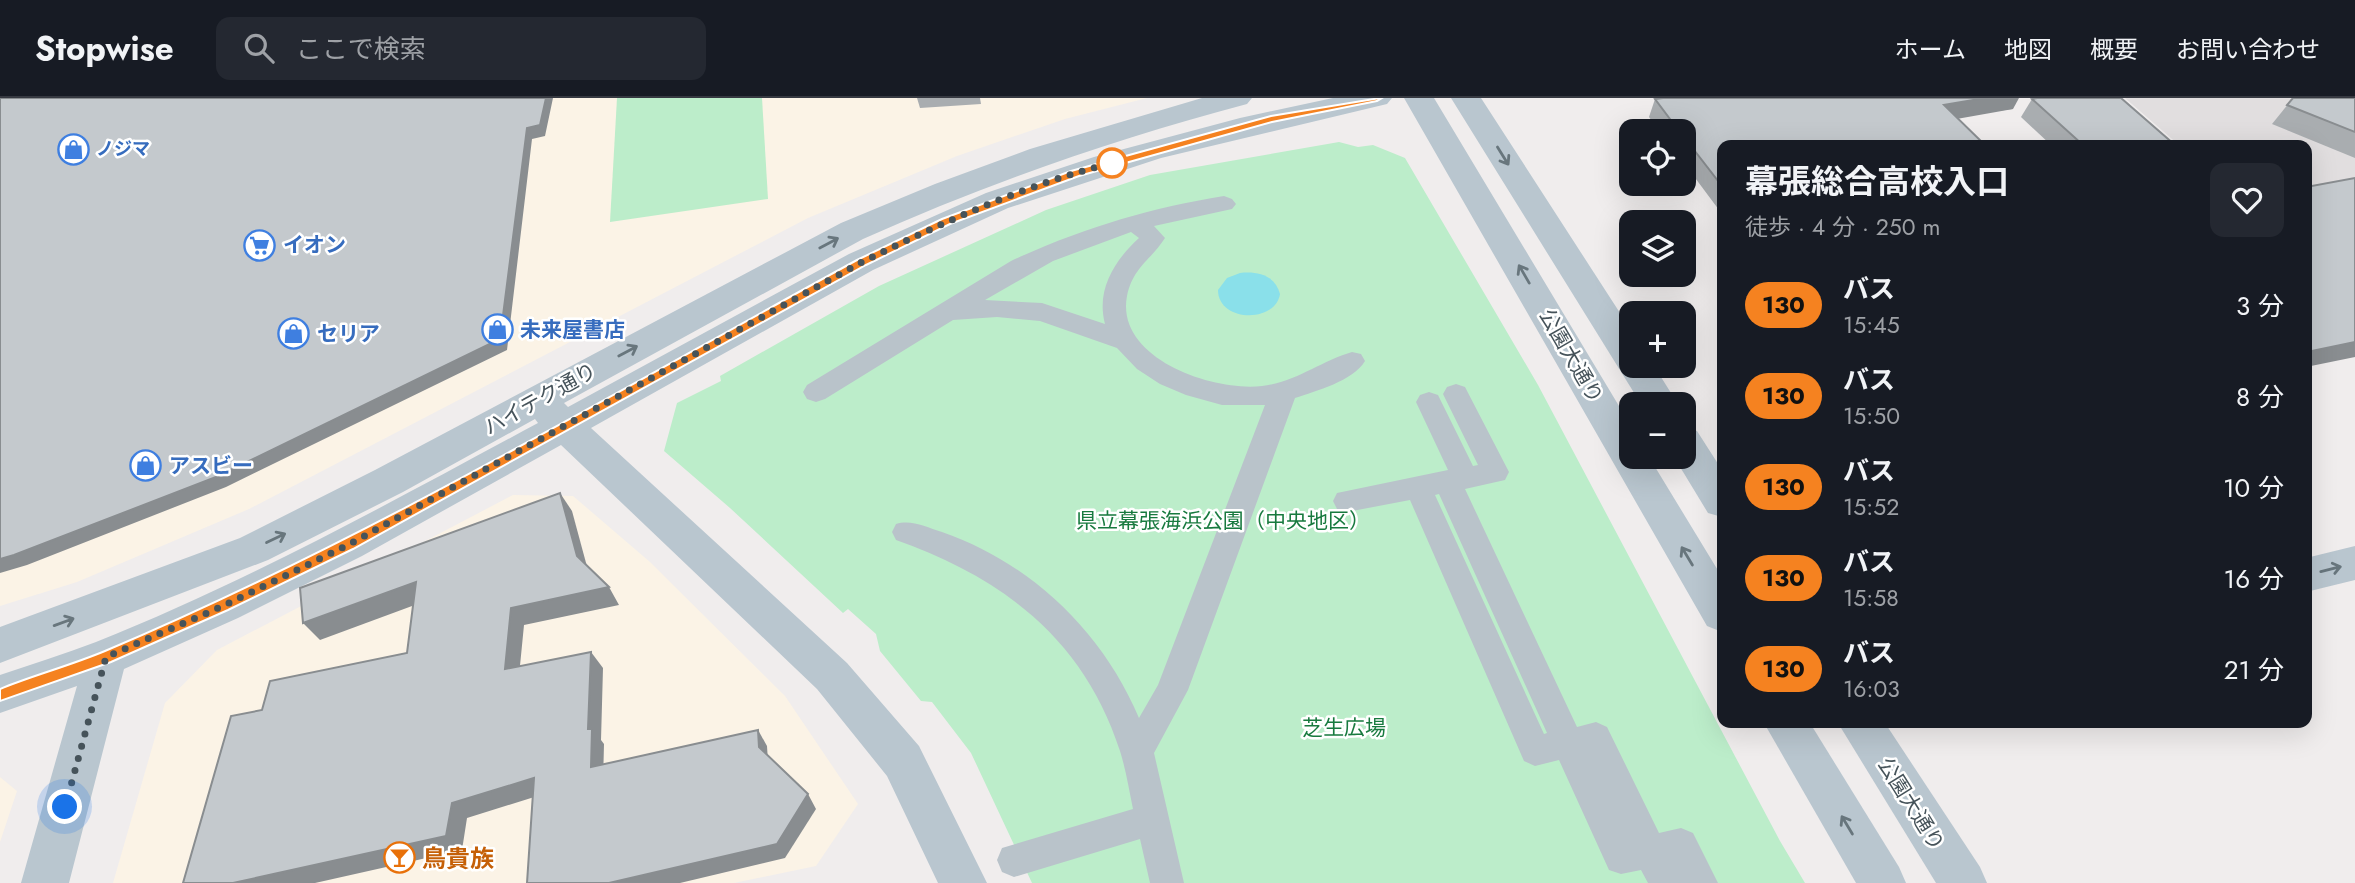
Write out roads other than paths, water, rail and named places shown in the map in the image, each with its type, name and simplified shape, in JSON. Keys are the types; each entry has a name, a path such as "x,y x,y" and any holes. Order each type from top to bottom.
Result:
{"street":[{"name":"ハイテク通り","path":"0,694 106,657 223,606 348,545 552,414 852,231 926,198 1095,138 1237,98"},
{"name":"ハイテク通り","path":"0,645 254,549 389,481 552,414 862,262 1004,198 1075,173 1232,130 1377,98"},
{"name":"公園大通り","path":"1419,98 1717,605"},
{"path":"1466,98 1619,339"},
{"path":"816,392 947,311 1056,249 1135,222 1224,204"},
{"path":"1135,222 1153,238 1124,268 1118,283 1113,314 1128,347 1163,375 1209,392 1248,397 1284,391 1308,383 1352,360"},
{"path":"947,311 997,308 1042,312 1125,341"},
{"path":"1137,752 1172,690 1284,391"},
{"path":"1443,398 1444,482 1469,602 1535,751 1596,737 1666,883"},
{"path":"552,414 832,676 903,761 953,881"},
{"path":"1696,460 1717,494"},
{"path":"1347,501 1444,482"},
{"path":"1444,482 1568,743"},
{"path":"906,532 937,541 985,564 1013,582 1068,630 1093,662 1113,692 1137,752 1167,883"},
{"path":"2312,574 2355,563"},
{"path":"1469,602 1500,596"},
{"path":"1496,662 1527,655"},
{"path":"45,883 106,657"},
{"path":"1789,728 1882,883"},
{"name":"公園大通り","path":"1863,728 1963,883"},
{"path":"1014,860 1152,819"},
{"path":"1650,850 1681,844 1701,883"}],"water":[{"path":"1240,273 1259,274 1270,278 1280,294 1276,304 1268,311 1247,315 1227,308 1220,301 1218,290 1227,278"}],"place":[{"name":"ノジマ","path":"73,149"},
{"name":"イオン","path":"260,245"},
{"name":"未来屋書店","path":"497,330"},
{"name":"セリア","path":"294,334"},
{"name":"アスビー","path":"146,466"},
{"name":"鳥貴族","path":"399,858"}],"park label":[{"name":"県立幕張海浜公園（中央地区）","path":"1223,521"},
{"name":"芝生広場","path":"1344,728"}]}
